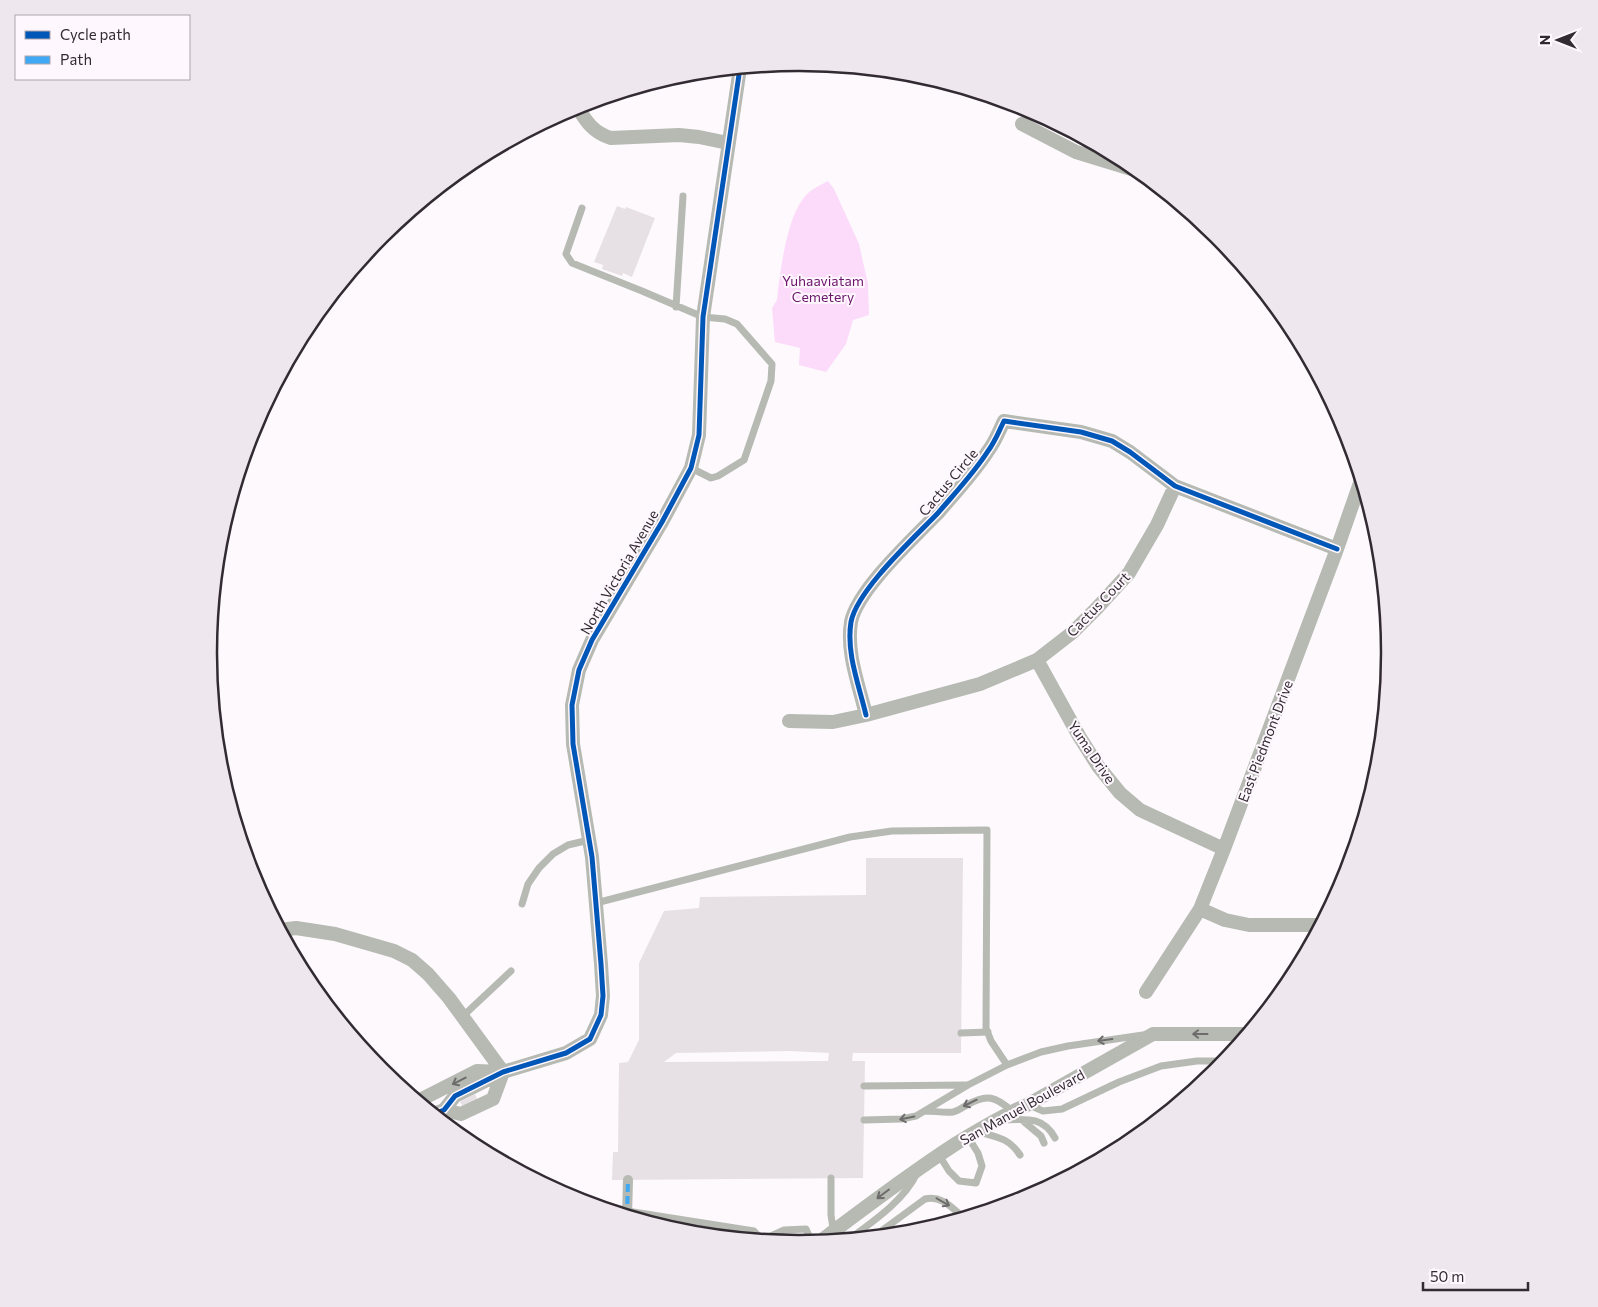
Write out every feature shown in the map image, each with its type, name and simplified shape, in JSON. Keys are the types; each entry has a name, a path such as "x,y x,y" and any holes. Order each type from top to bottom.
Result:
{"street":[{"name":"North Victoria Avenue","path":"503,1072 566,1053 590,1039 601,1015 603,996 596,903 589,840 573,744 572,705 579,670 592,640 662,522 691,468 699,435 703,317 739,74"},
{"path":"582,114 590,126 601,135 611,138 678,135 728,143"},
{"path":"1022,124 1076,152 1113,163"},
{"name":"Cactus Circle","path":"866,715 849,640 851,620 860,599 876,579 939,512 975,469 990,450 1004,421 1081,432 1112,441 1130,452 1175,486 1337,549"},
{"name":"Cactus Court","path":"789,721 833,722 866,715 980,684 1037,660 1073,632 1130,573 1157,525 1175,486"},
{"name":"East Piedmont Drive","path":"1146,992 1200,909 1337,549 1357,491"},
{"name":"Yuma Drive","path":"1037,660 1079,736 1098,766 1120,793 1140,810 1224,849"},
{"path":"1200,909 1225,920 1249,925 1314,925"},
{"path":"287,929 296,928 334,934 394,951 412,960 428,974 463,1016 503,1072"},
{"name":"San Manuel Boulevard","path":"828,1235 920,1166 994,1121 1017,1115 1027,1105 1153,1034 1239,1034"},
{"path":"424,1098 477,1072 503,1072"},
{"path":"442,1112 461,1114 493,1099 503,1072"},
{"path":"440,1111 455,1096 503,1072"},
{"path":"627,1210 628,1180"}],"lane":[{"path":"676,307 683,196"},
{"path":"582,208 566,254 572,263 703,317 725,319 737,324 772,364 771,381 744,460 718,476 711,478 691,468"},
{"path":"596,903 850,837 892,831 987,830 986,1028 991,1041 1007,1065"},
{"path":"522,904 528,884 539,868 553,854 568,845 589,840"},
{"path":"463,1016 511,971"},
{"path":"961,1033 988,1032"},
{"path":"864,1120 901,1119 916,1116 968,1085 1007,1065 1041,1052 1068,1046 1153,1034"},
{"path":"1027,1105 1043,1111 1062,1109 1119,1082 1161,1066 1197,1061 1215,1061"},
{"path":"864,1086 968,1085"},
{"path":"924,1110 954,1112 972,1102 983,1098 992,1098 1001,1102 1017,1115 1041,1136 1044,1143"},
{"path":"1017,1115 1040,1121 1050,1129 1055,1138"},
{"path":"939,1155 949,1171 959,1181 976,1183 982,1166 972,1134 1001,1138 1014,1146 1020,1155"},
{"path":"857,1233 882,1214 911,1186 920,1166"},
{"path":"831,1178 831,1215 834,1235"},
{"path":"883,1230 925,1199 941,1199 958,1213"},
{"path":"655,1218 754,1231 757,1235"},
{"path":"772,1235 784,1230 806,1229 809,1236"}],"green space":[{"name":"Yuhaaviatam Cemetery","path":"828,181 834,189 859,244 868,284 869,315 853,320 846,344 826,372 799,365 800,348 775,342 772,308 777,300 785,248 792,220 808,193"}],"building":[{"path":"617,206 625,209 626,207 655,218 632,277 623,273 622,276 602,269 603,265 594,262"},
{"path":"866,858 963,858 961,1053 853,1053 852,1061 865,1061 863,1178 612,1180 613,1152 618,1152 619,1063 628,1062 639,1040 639,963 664,911 699,908 700,897 866,895","holes":["790,1051 829,1053 828,1061 664,1062 676,1053"]},
{"path":"475,1094 478,1101 464,1109 460,1102"}],"marked path":[{"path":"627,1210 628,1180"}],"cycle path":[{"path":"440,1111 444,1110 455,1096 503,1072 566,1053 590,1039 601,1015 603,996 592,857 573,744 572,705 579,670 592,640 662,522 691,468 699,435 703,317 739,74"},
{"path":"866,715 850,645 851,622 855,609 875,580 971,475 993,444 1004,421 1081,432 1112,441 1130,452 1175,486 1337,549"}]}
